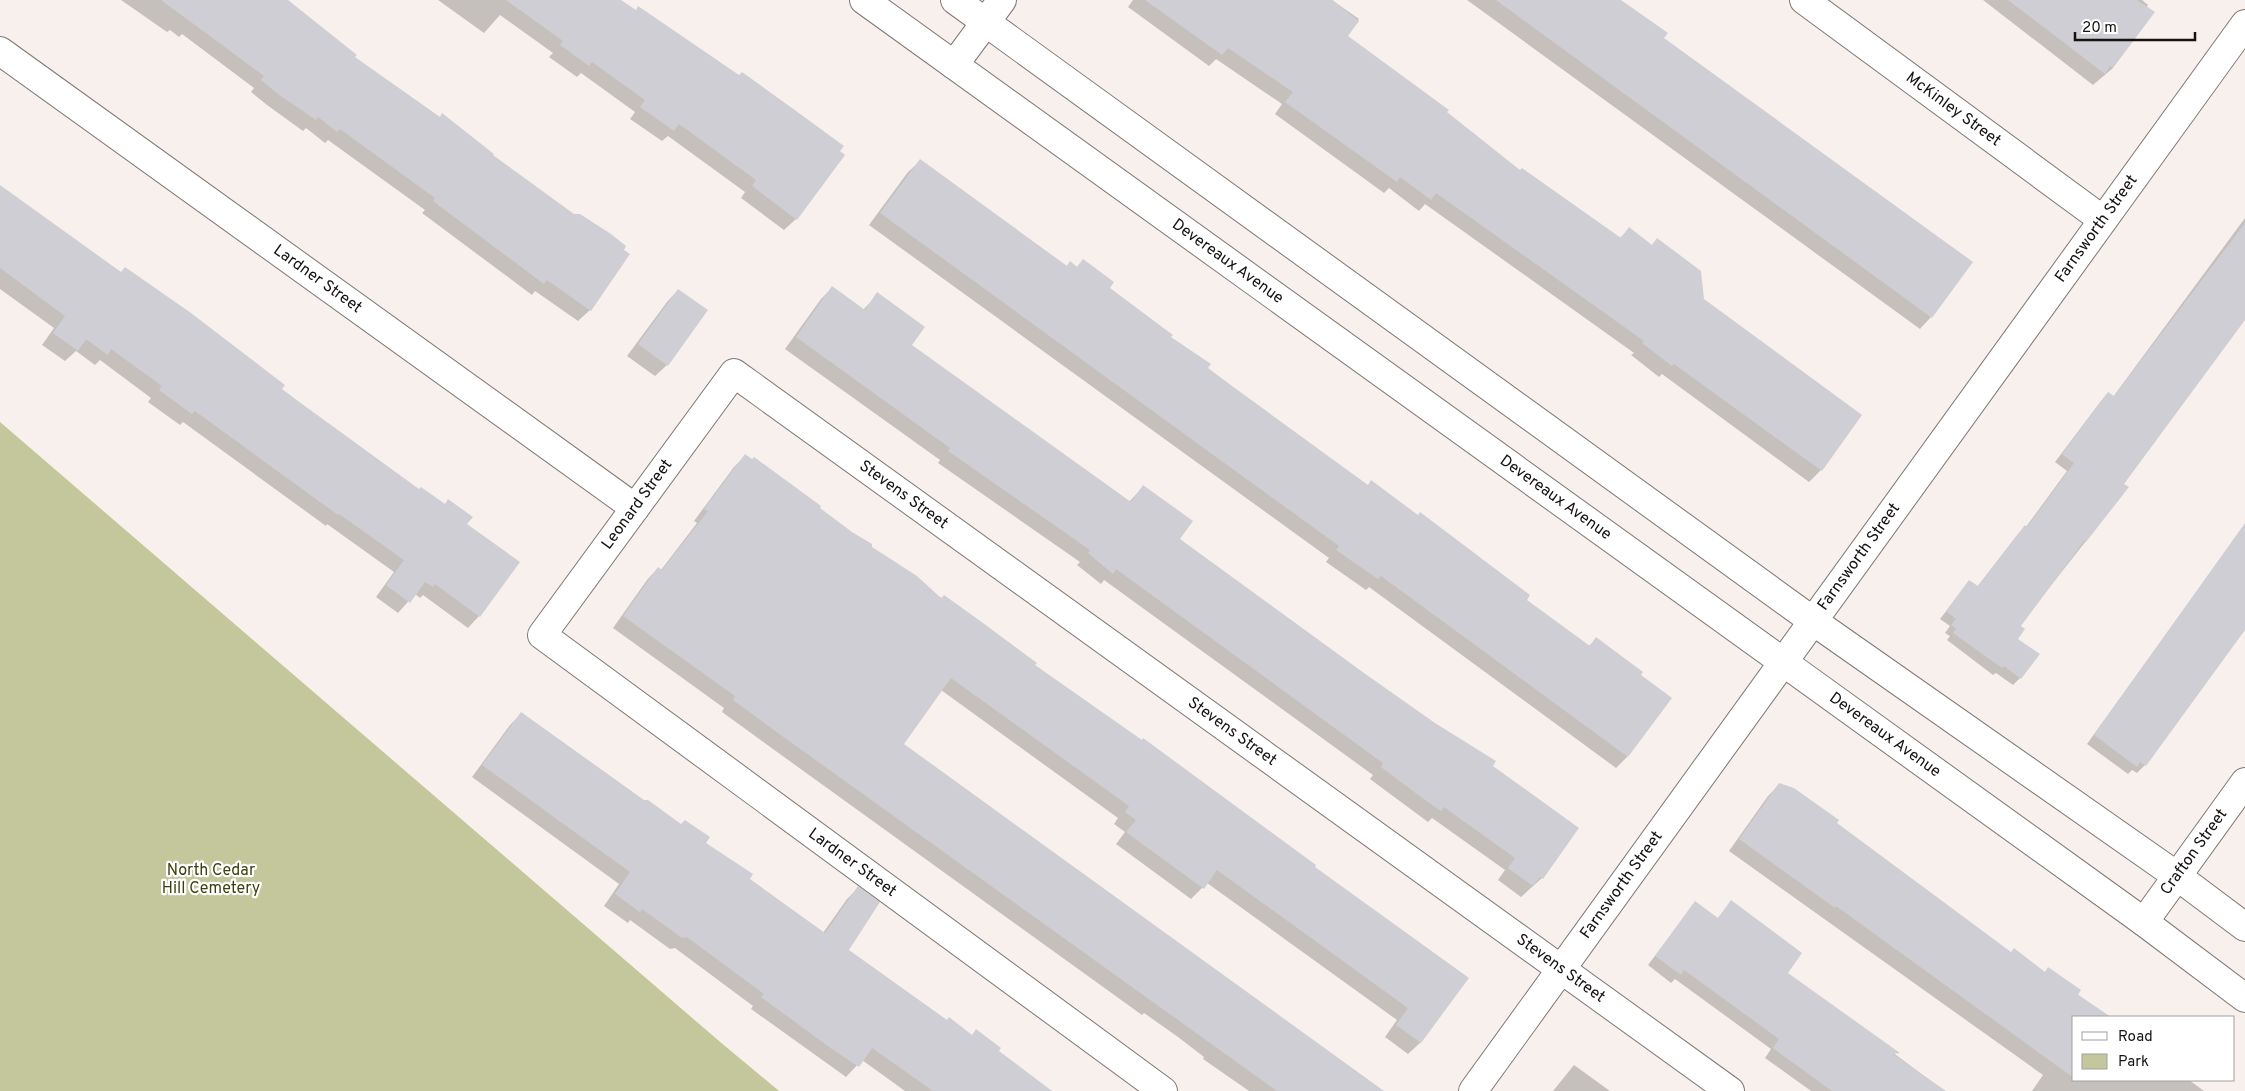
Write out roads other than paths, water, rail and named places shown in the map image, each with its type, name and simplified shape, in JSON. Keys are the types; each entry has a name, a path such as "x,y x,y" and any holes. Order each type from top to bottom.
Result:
{"street":[{"name":"Devereaux Avenue","path":"864,0 2144,922 2245,998"},
{"path":"955,0 1812,621 2177,876 2245,927"},
{"path":"954,65 1002,0"},
{"name":"McKinley Street","path":"1804,0 2103,220"},
{"name":"Farnsworth Street","path":"1473,1091 2245,24"},
{"name":"Lardner Street","path":"0,51 635,508"},
{"name":"Leonard Street","path":"542,635 734,373"},
{"name":"Stevens Street","path":"734,373 1730,1091"},
{"name":"Lardner Street","path":"542,635 1163,1091"},
{"name":"Crafton Street","path":"2144,922 2245,782"}],"park label":[{"name":"North Cedar Hill Cemetery","path":"211,880"}]}
